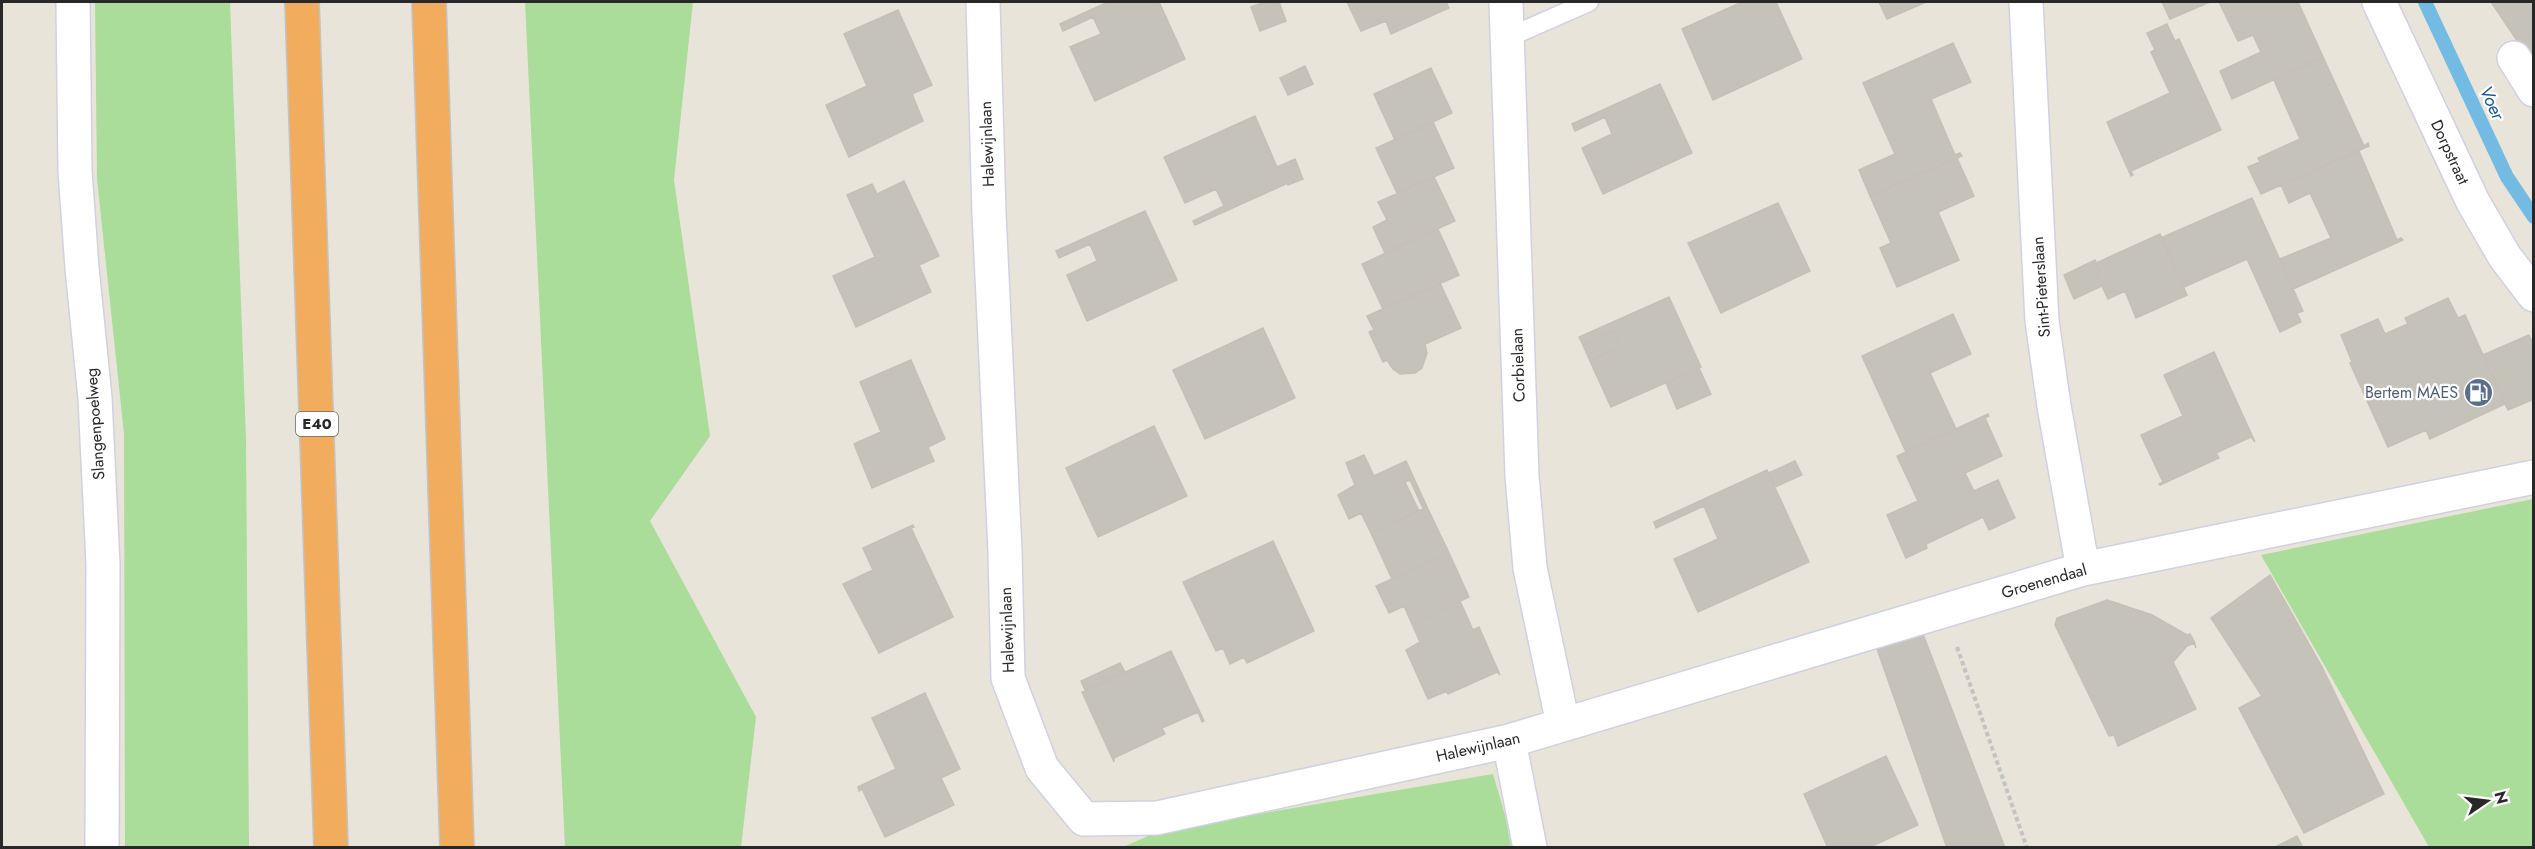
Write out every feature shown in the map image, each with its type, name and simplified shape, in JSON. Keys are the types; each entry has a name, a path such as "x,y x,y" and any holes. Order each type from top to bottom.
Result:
{"highway":[{"name":"E40","path":"302,2 332,848"},
{"path":"429,2 457,848"}],"street":[{"name":"Slangenpoelweg","path":"73,2 75,171 81,268 95,398 103,564 102,848"},
{"name":"Halewijnlaan","path":"983,2 1008,678 1042,768 1084,819 1157,818 1509,741 1563,724"},
{"name":"Corbielaan","path":"1506,2 1522,476 1530,568 1563,724"},
{"name":"Sint-Pieterslaan","path":"2026,2 2042,321 2054,406 2083,569"},
{"name":"Dorpstraat","path":"2379,2 2473,202 2505,257 2534,295"},
{"path":"2514,58 2534,90"},
{"name":"Groenendaal","path":"1563,724 2083,569 2534,477"},
{"path":"1509,741 1530,848"}],"lane":[{"path":"1507,39 1589,2"}],"path":[{"path":"1944,610 2027,848"}],"green space":[{"path":"95,2 230,2 246,440 249,847 125,847 124,434 97,179"},
{"path":"525,2 693,2 674,180 710,436 650,521 756,717 741,847 565,847"},
{"path":"2533,499 2533,847 2429,847 2261,555"},
{"path":"1493,774 1505,815 1511,847 1121,848 1159,831"}],"building":[{"path":"1108,2 1159,2 1185,59 1095,101 1070,47 1101,34 1093,17 1063,31 1060,24"},
{"path":"1265,2 1279,2 1286,21 1260,31 1251,7"},
{"path":"1347,2 1446,2 1449,8 1391,34 1386,21 1361,31"},
{"path":"1742,2 1776,2 1802,59 1713,100 1682,29"},
{"path":"1879,2 1926,2 1887,19"},
{"path":"2162,2 2210,2 2170,19"},
{"path":"2219,2 2298,2 2323,57 2232,99 2220,71 2261,52 2253,35 2238,41"},
{"path":"2491,2 2534,2 2534,35 2520,45"},
{"path":"898,10 932,85 912,94 923,121 849,157 826,105 867,86 844,34"},
{"path":"2167,24 2175,41 2179,39 2221,130 2131,171 2133,175 2131,176 2107,122 2170,93 2151,52 2155,50 2147,33"},
{"path":"2534,35 2534,64 2520,45"},
{"path":"1953,43 1971,82 1931,99 1955,155 1960,153 1962,156 1870,196 1859,170 1895,154 1863,83"},
{"path":"2323,57 2364,146 2368,143 2369,146 2261,194 2248,167 2260,162 2258,158 2300,139 2274,80"},
{"path":"1305,66 1313,84 1288,95 1280,78"},
{"path":"1431,68 1452,113 1395,140 1374,94"},
{"path":"1660,84 1692,153 1603,194 1582,148 1612,134 1605,117 1575,131 1572,124"},
{"path":"1255,116 1277,167 1295,159 1303,179 1288,185 1288,183 1195,225 1193,221 1224,206 1216,189 1185,203 1164,157"},
{"path":"1433,122 1454,168 1397,193 1376,148"},
{"path":"2359,151 2397,240 2401,238 2403,240 2293,289 2280,259 2331,238 2310,193 2289,203 2281,185"},
{"path":"1957,158 1974,196 1938,212 1959,260 1897,287 1880,248 1891,243 1870,196"},
{"path":"1434,177 1455,221 1385,253 1373,227 1387,220 1378,202"},
{"path":"904,181 939,256 919,265 931,292 856,327 833,276 875,257 847,195 872,184 877,194"},
{"path":"2252,198 2303,311 2297,313 2301,322 2280,332 2247,259 2184,287 2161,238"},
{"path":"1778,203 1810,271 1721,313 1688,243"},
{"path":"1145,211 1177,280 1087,321 1067,275 1097,261 1090,244 1059,258 1056,251"},
{"path":"1438,229 1459,275 1383,309 1362,264"},
{"path":"2160,234 2187,295 2136,318 2125,291 2108,299 2097,275 2101,273 2096,263"},
{"path":"2095,260 2101,273 2097,275 2102,286 2074,299 2064,275"},
{"path":"1440,283 1461,328 1425,344 1427,353 1422,368 1415,373 1400,374 1387,360 1383,362 1369,332 1374,330 1367,316"},
{"path":"1669,297 1701,367 1611,407 1590,361 1620,347 1613,331 1583,345 1579,337"},
{"path":"2448,298 2458,318 2465,315 2505,404 2430,439 2426,430 2388,447 2350,363 2352,362 2341,335 2378,319 2385,334 2408,324 2405,318"},
{"path":"1953,314 1971,354 1930,373 1956,429 1906,452 1862,356"},
{"path":"1263,328 1295,398 1205,439 1173,370"},
{"path":"1613,331 1620,347 1590,361 1583,345"},
{"path":"2529,335 2534,345 2534,399 2508,410 2483,355"},
{"path":"2214,352 2255,442 2251,437 2216,453 2219,458 2160,485 2163,482 2141,435 2183,416 2164,375"},
{"path":"911,360 945,439 928,447 934,461 872,488 854,444 881,432 860,382"},
{"path":"1699,368 1711,394 1677,409 1666,383"},
{"path":"1988,414 1989,416 1985,418 2002,456 1965,473 1974,491 1998,480 2015,518 1989,530 1983,517 1926,544 1927,548 1906,558 1887,515 1918,501 1897,456"},
{"path":"1154,426 1187,496 1098,537 1066,468"},
{"path":"1364,455 1374,476 1406,461 1407,463 1403,465 1410,480 1405,482 1419,511 1371,533 1361,513 1349,519 1338,495 1355,485 1346,463"},
{"path":"1795,461 1802,475 1775,487 1769,473"},
{"path":"1407,463 1427,507 1423,508 1403,465"},
{"path":"1767,470 1809,562 1698,612 1674,559 1718,539 1704,506 1656,528 1654,522"},
{"path":"1427,507 1449,553 1392,579 1371,533"},
{"path":"913,525 914,527 911,528 953,617 879,653 843,584 873,570 863,548"},
{"path":"1273,541 1314,631 1247,663 1244,657 1230,664 1223,648 1216,651 1183,582"},
{"path":"1449,553 1469,597 1412,624 1404,606 1389,613 1376,586"},
{"path":"2270,575 2322,667 2384,794 2304,833 2239,708 2262,696 2211,618"},
{"path":"2107,600 2152,615 2187,635 2190,634 2194,641 2196,648 2194,643 2187,646 2173,662 2196,709 2118,746 2114,735 2109,736 2055,625 2057,618"},
{"path":"1460,601 1473,630 1479,627 1500,675 1497,672 1448,694 1447,691 1428,699 1406,650 1420,642 1412,624"},
{"path":"1921,629 2005,848 1947,848 1876,646"},
{"path":"1171,651 1204,721 1202,722 1198,712 1162,728 1165,734 1114,758 1114,762 1082,692"},
{"path":"1120,663 1125,672 1085,690 1081,681"},
{"path":"925,693 960,769 941,778 954,805 885,837 862,789 859,791 858,787 896,769 872,718"},
{"path":"1886,756 1918,825 1868,848 1828,848 1804,794"},
{"path":"2297,836 2303,848 2273,848"}],"waterway":[{"name":"Voer","path":"2425,2 2507,177 2534,217"}],"place":[{"name":"Bertem MAES","path":"2479,392"}]}
